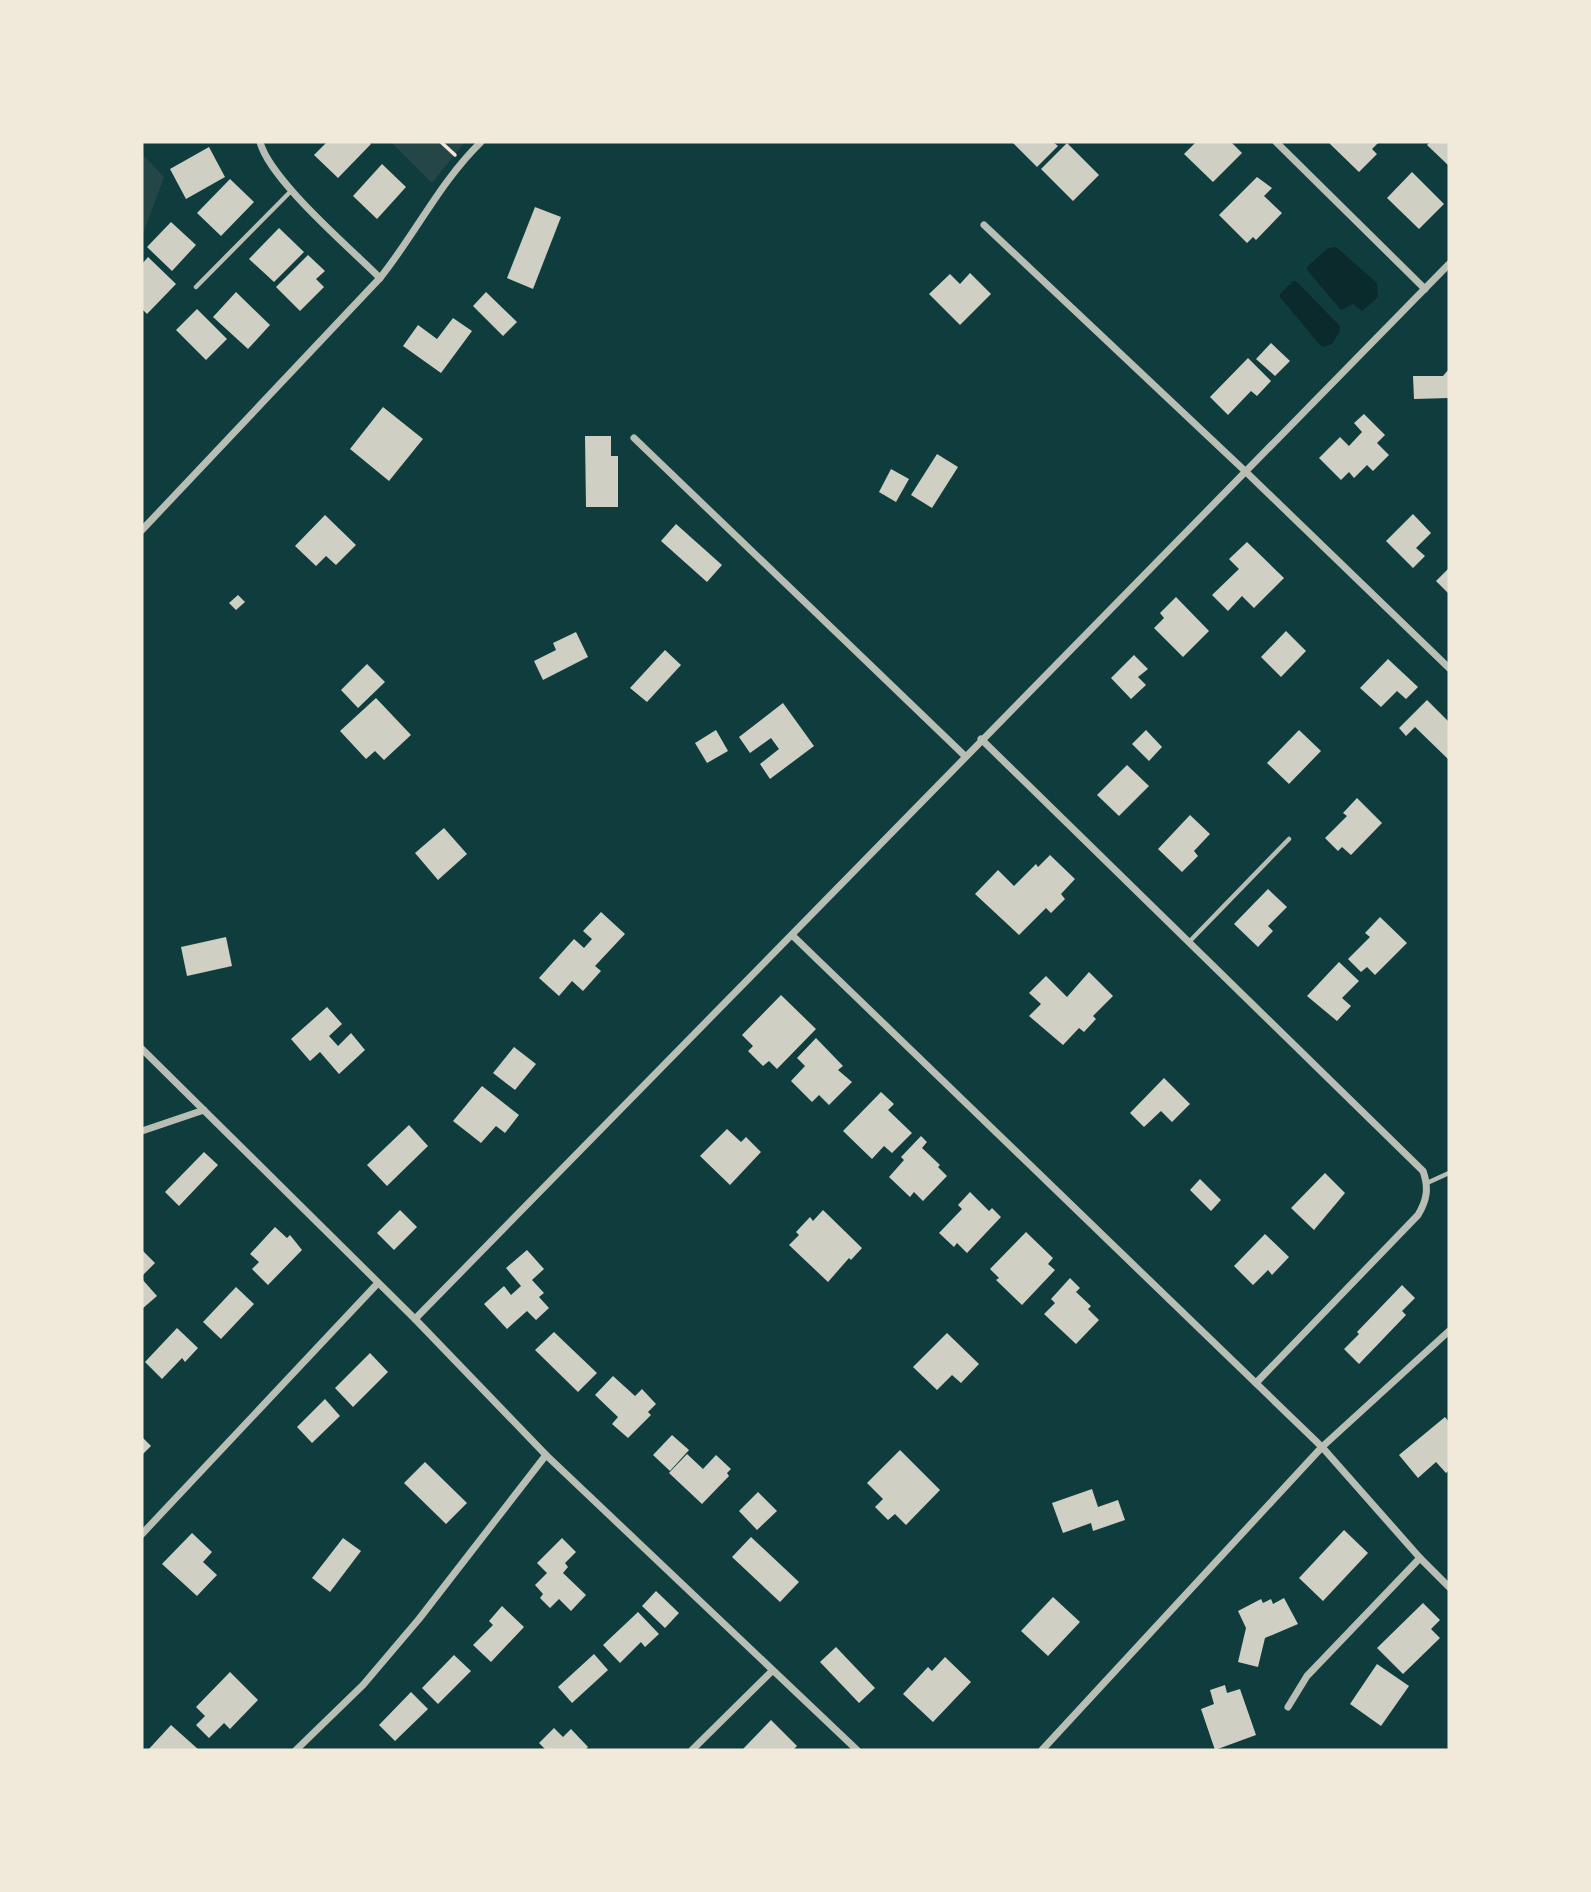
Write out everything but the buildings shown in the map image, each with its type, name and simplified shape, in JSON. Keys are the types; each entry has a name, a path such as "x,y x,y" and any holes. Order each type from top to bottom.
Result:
{"street":[{"path":"260,142 269,162 292,190 380,278"},
{"path":"142,530 380,278 405,246 447,180 481,142"},
{"path":"1276,142 1425,289"},
{"path":"984,225 1449,667"},
{"path":"415,1319 1449,264"},
{"path":"634,438 965,756"},
{"path":"981,739 1423,1171 1427,1195 1419,1215 1256,1383"},
{"path":"793,936 1322,1447 1449,1587"},
{"path":"142,1049 415,1319 546,1455 857,1750"},
{"path":"142,1131 204,1110"},
{"path":"142,1533 378,1283"},
{"path":"1042,1750 1322,1447 1449,1331"},
{"path":"296,1750 363,1685 419,1619 546,1455"},
{"path":"1288,1707 1307,1676 1420,1558"},
{"path":"692,1750 772,1671"}],"lane":[{"path":"196,287 292,190"},
{"path":"1189,942 1289,839"},
{"path":"1427,1184 1449,1173"}],"path":[{"path":"441,142 462,162"}],"shaded area":[{"path":"391,142 465,142 432,183"},
{"path":"142,154 164,177 142,233"},
{"path":"1336,247 1377,283 1378,297 1362,311 1353,304 1341,310 1307,270 1328,248"},
{"path":"1293,281 1340,326 1332,344 1323,347 1319,344 1280,297"}]}
